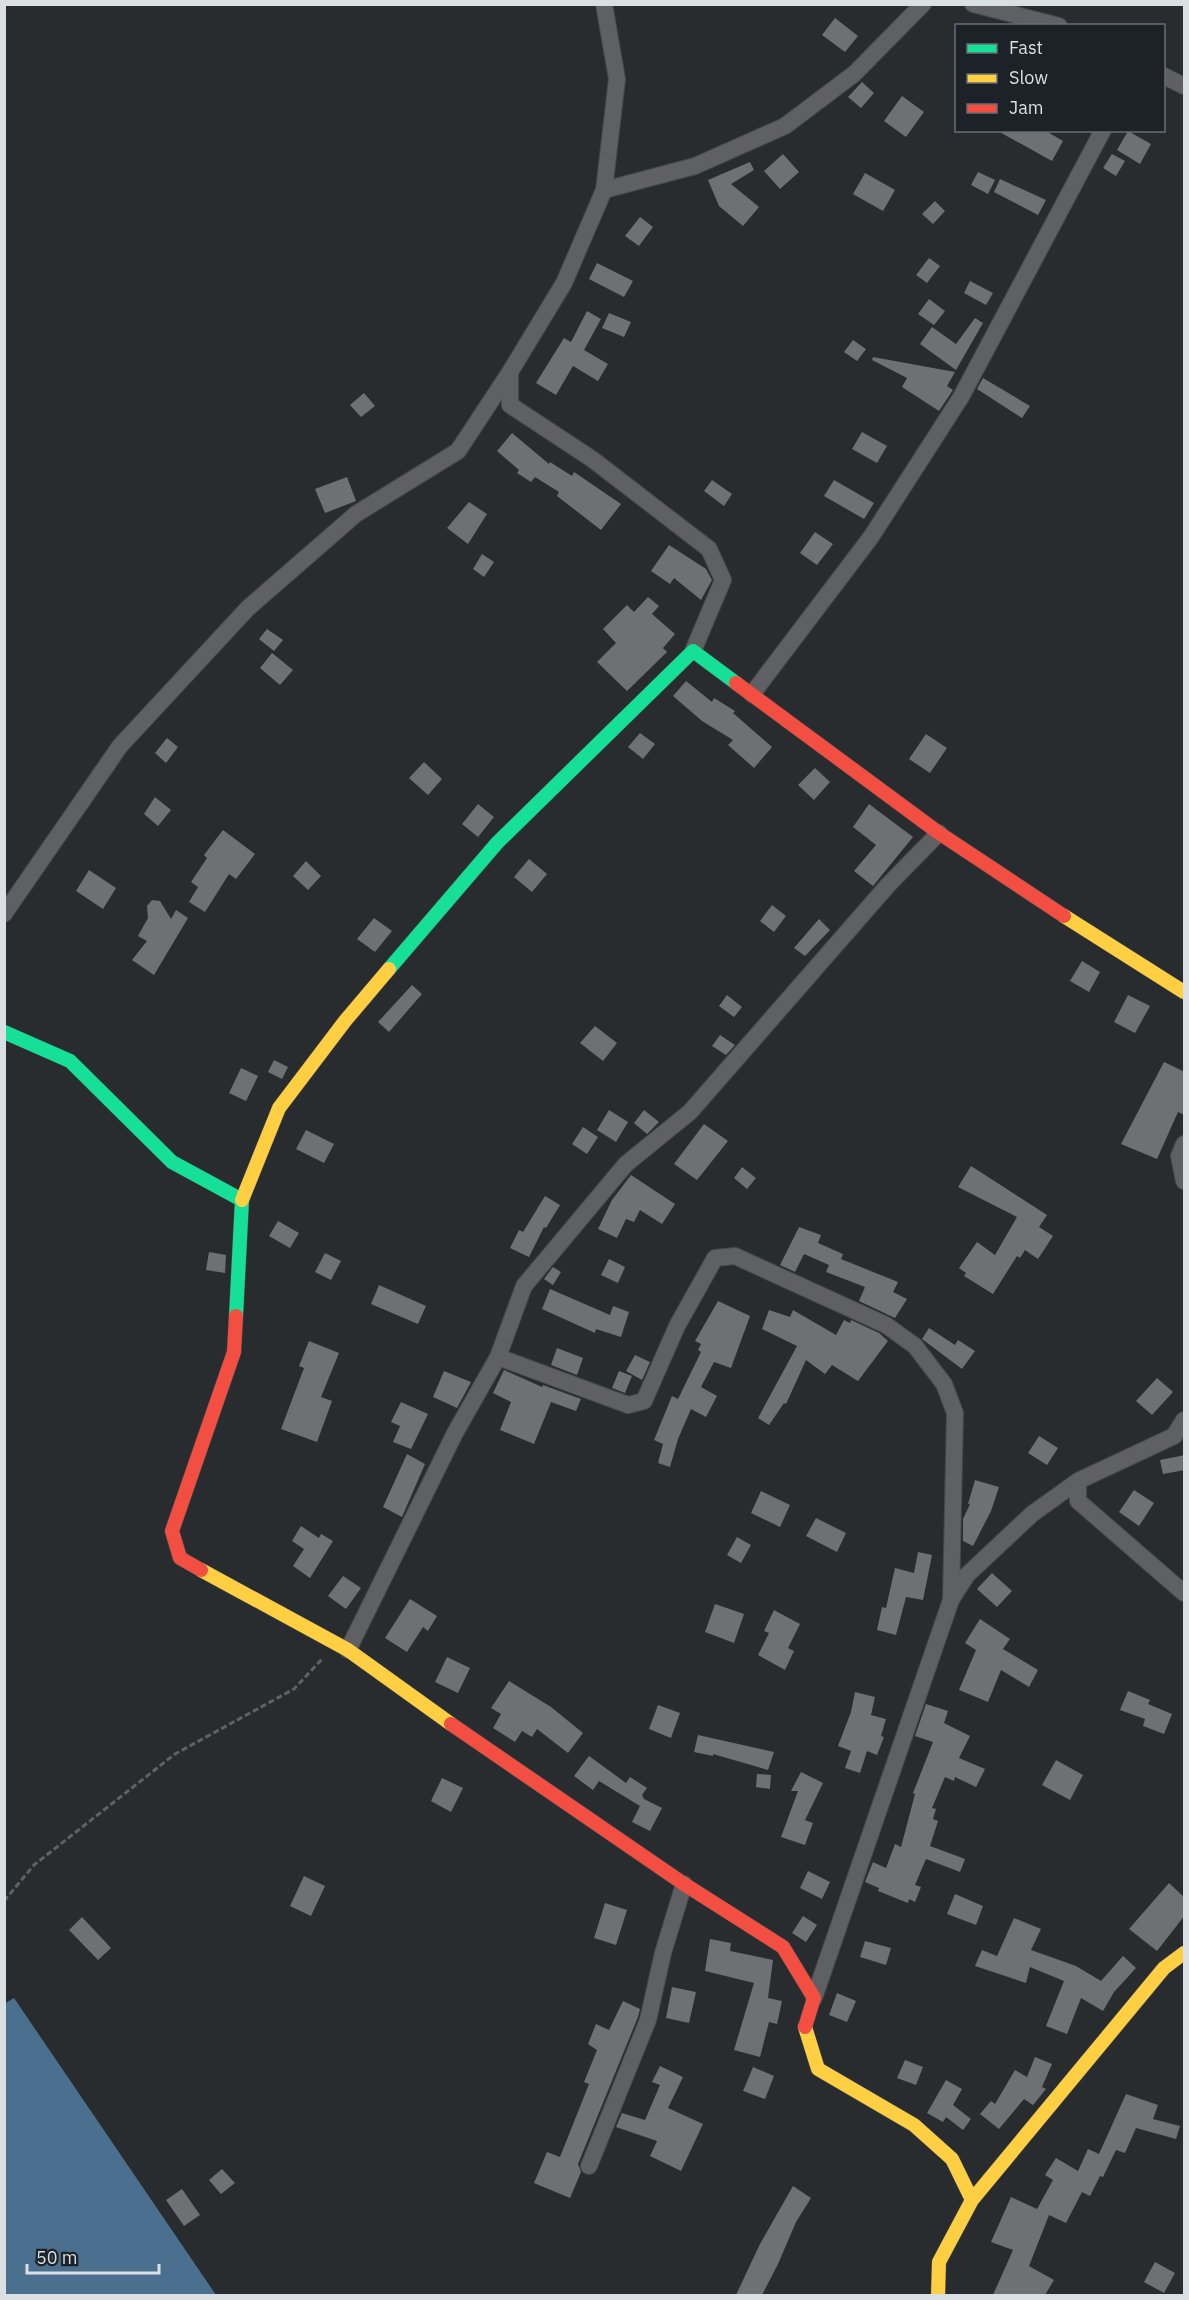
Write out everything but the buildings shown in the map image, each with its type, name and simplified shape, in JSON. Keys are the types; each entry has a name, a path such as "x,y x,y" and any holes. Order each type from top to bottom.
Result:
{"street":[{"path":"4,914 120,746 248,608 356,513 458,451 510,372 564,283 604,190 617,79 604,4"},
{"path":"604,190 695,166 785,126 854,74 923,4"},
{"path":"973,4 1051,24"},
{"path":"1165,76 1185,86"},
{"path":"752,694 871,537 961,397 1102,132"},
{"path":"510,372 510,405 592,459 710,549 723,580 693,651 497,843 345,1021 279,1108 242,1200 234,1352 172,1531 180,1558 342,1647 503,1762 684,1884 783,1947 814,1998"},
{"path":"693,651 939,833 1015,885 1185,992"},
{"path":"342,1647 455,1432 498,1357 524,1286 577,1219 626,1164 690,1112 889,884 939,833"},
{"path":"4,1032 70,1061 172,1162 242,1200"},
{"path":"1185,1144 1179,1156 1185,1182"},
{"path":"498,1357 628,1405 644,1401 677,1326 715,1258 735,1256 886,1325 915,1346 944,1384 955,1413 951,1600"},
{"path":"972,2200 952,2159 914,2125 818,2069 805,2025 951,1600 967,1575 1032,1514 1078,1481 1179,1437 1185,1420"},
{"path":"1078,1481 1078,1501 1185,1593"},
{"path":"589,2166 648,2020 663,1953 684,1884"},
{"path":"925,2287 972,2200 1164,1968 1185,1953"},
{"path":"938,2295 939,2262"}],"path":[{"path":"4,1900 34,1865 176,1754 294,1689 342,1647"}],"water":[{"path":"14,1998 216,2295 5,2295 4,2004"}],"traffic: fast":[{"path":"389,969 497,843 693,651 736,683"},
{"path":"4,1032 70,1061 172,1162 242,1200 236,1316"}],"traffic: slow":[{"path":"1064,916 1184,992"},
{"path":"242,1200 279,1108 345,1021 389,969"},
{"path":"201,1570 348,1650 451,1724"},
{"path":"938,2296 939,2262 972,2200 1164,1968 1184,1953"},
{"path":"805,2027 818,2069 914,2125 952,2159 972,2200"}],"traffic: jam":[{"path":"736,683 939,833 1064,916"},
{"path":"201,1570 180,1558 172,1531 234,1352 236,1316"},
{"path":"451,1724 684,1884 783,1947 814,1998 805,2027"}]}
